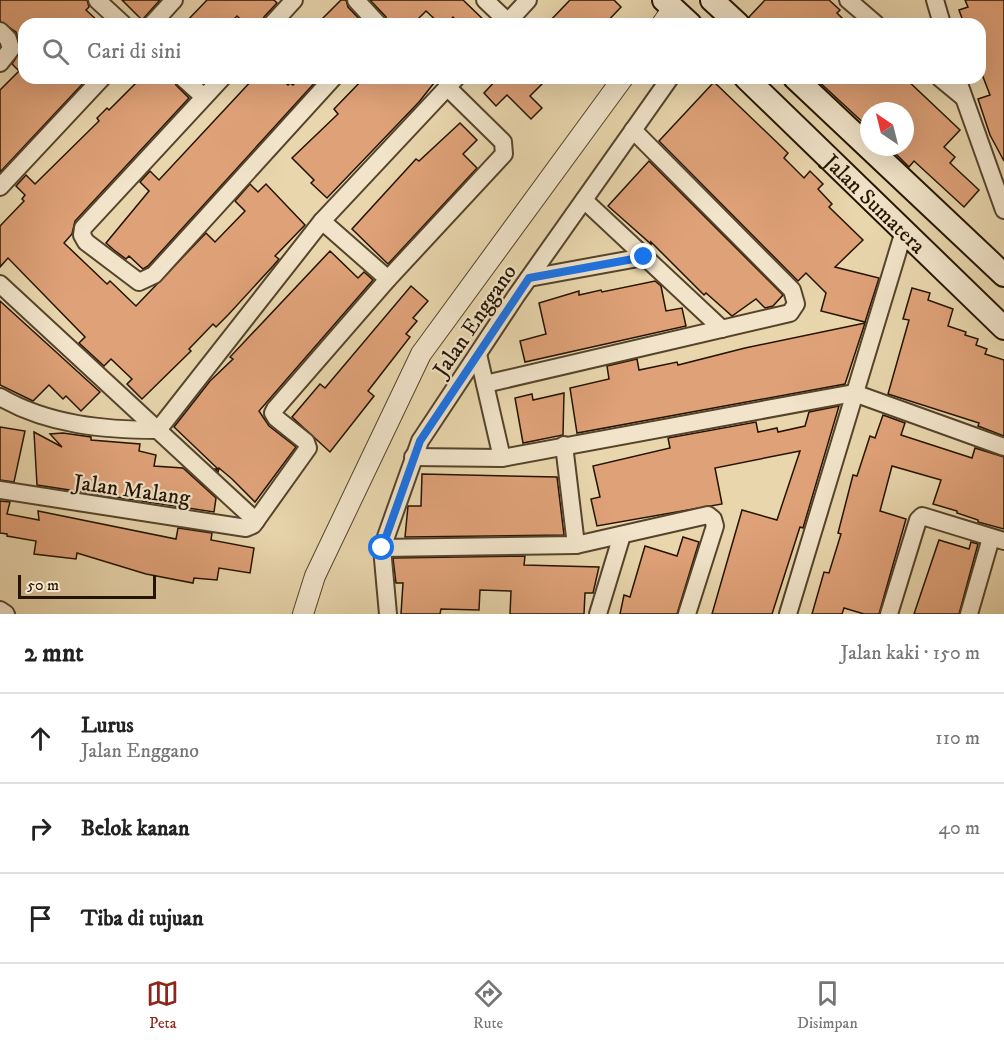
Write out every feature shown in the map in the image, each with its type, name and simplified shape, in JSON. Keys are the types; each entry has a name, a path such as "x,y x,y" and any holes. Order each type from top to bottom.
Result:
{"main road":[{"path":"718,2 733,18"},
{"name":"Jalan Sumatera","path":"752,84 1004,328"},
{"name":"Jalan Sumatera","path":"801,84 1004,275"},
{"path":"957,282 983,255"}],"street":[{"path":"97,0 116,18"},
{"path":"158,18 174,0"},
{"path":"278,18 294,0"},
{"path":"356,0 372,18"},
{"path":"485,0 502,18"},
{"path":"512,18 528,0"},
{"path":"848,0 869,18"},
{"path":"935,0 940,18"},
{"path":"0,31 8,39 11,50 0,63"},
{"path":"0,187 96,84"},
{"path":"190,84 204,97"},
{"path":"216,84 83,228 82,235 86,242 139,282 154,275 328,84"},
{"path":"158,430 322,221 450,84"},
{"path":"0,284 256,521 308,448 306,442 276,418 273,413 275,409 388,279 504,154 503,142 454,84"},
{"path":"303,614 315,576 421,354 619,84"},
{"name":"Jalan Enggano","path":"388,614 382,548 420,441 529,278 666,84"},
{"path":"947,84 963,97"},
{"path":"959,84 1004,210"},
{"path":"485,384 790,313 796,304 792,290 633,130"},
{"path":"584,200 722,329"},
{"path":"322,221 388,279"},
{"path":"788,614 904,231"},
{"path":"529,278 644,257"},
{"path":"478,354 502,458"},
{"path":"413,457 502,458 854,393 1004,447"},
{"path":"0,397 23,408 81,425 118,430 158,430"},
{"path":"118,430 129,404"},
{"path":"564,445 576,545"},
{"name":"Jalan Malang","path":"0,490 246,528 256,521"},
{"path":"382,548 576,545 708,515 713,519 715,526 687,614"},
{"path":"888,614 918,520 922,516 998,539 969,614"},
{"path":"598,614 622,535"},
{"path":"0,610 6,614"}],"building":[{"path":"0,0 87,0 89,7 86,10 95,18 18,18 18,39 16,32 0,21"},
{"path":"122,0 160,0 144,18 140,18"},
{"path":"207,0 274,0 277,3 264,18 239,18 237,16 235,18 190,18"},
{"path":"341,0 346,0 348,7 358,18 323,18"},
{"path":"370,0 463,0 482,18 434,18 426,11 419,18 386,17"},
{"path":"570,0 614,0 621,7 611,18 553,18"},
{"path":"765,0 829,0 840,10 837,13 842,18 749,18"},
{"path":"965,0 1004,0 1004,161 990,135 978,99 990,95 986,84 986,18 962,18 959,10 968,7"},
{"path":"18,55 18,70 12,64"},
{"path":"18,72 18,84 82,84 0,172 0,90"},
{"path":"135,84 176,84 189,98 75,221 72,234 64,243 107,284 110,281 136,306 206,233 215,242 245,211 235,201 250,184 258,192 266,184 305,225 275,256 279,259 228,315 216,327 213,324 189,349 191,351 142,399 127,384 132,379 111,359 104,366 79,343 85,337 8,258 0,267 0,226 24,201 22,199 25,195 16,186 26,175 35,184 99,121 97,118 107,108 109,110"},
{"path":"248,84 314,84 143,269 129,256 126,259 106,243 149,191 140,182 150,171 159,180"},
{"path":"358,84 433,84 419,102 327,198 311,183 314,180 292,158 338,114 334,109"},
{"path":"492,84 542,84 530,96 542,108 531,119 507,95 496,106 484,93"},
{"path":"712,84 716,84 788,153 784,158 804,178 810,171 823,184 818,189 832,204 829,207 863,240 835,267 879,278 865,322 821,311 826,293 806,273 798,281 659,141"},
{"path":"821,84 911,84 960,130 944,147 955,157 950,163 979,190 964,207 914,161 909,167 898,156 914,156 914,102 860,102 860,120"},
{"path":"460,123 477,140 463,154 477,168 388,264 352,229 416,159 419,161"},
{"path":"649,161 783,295 773,306 765,308 756,299 732,316 706,293 704,295 651,242 651,244 608,206"},
{"path":"330,251 358,278 364,272 373,280 259,411 269,426 296,447 255,502 219,468 218,472 215,469 218,469 174,427 210,381 233,359 230,357"},
{"path":"655,281 661,286 666,311 682,308 686,326 525,362 520,341 546,334 539,303 579,291 579,295"},
{"path":"411,286 428,301 413,318 417,321 406,334 410,337 368,391 374,396 330,452 292,417 320,384 325,388"},
{"path":"912,288 930,293 928,300 953,309 948,326 978,339 976,345 987,349 985,354 1004,360 1004,436 978,426 979,423 888,394 909,320 903,319"},
{"path":"0,301 100,392 81,411 66,396 63,399 49,385 33,401 0,385"},
{"path":"865,323 845,384 577,433 570,388 609,379 607,366 637,359 639,370 677,362 678,365 745,348"},
{"path":"564,393 563,435 523,443 515,398 532,394 533,400"},
{"path":"839,406 803,528 800,527 772,614 712,614 742,510 777,520 800,451 715,468 722,504 597,526 591,499 600,497 593,466 670,448 668,438 756,422 758,432 777,428 778,432 805,426 809,412"},
{"path":"883,415 905,423 901,435 972,458 975,448 1004,457 1004,529 978,522 957,511 933,504 941,480 892,466 880,511 906,519 879,614 864,614 844,608 842,614 812,614 824,572 829,573 841,534 838,533 853,475 857,476 870,436 875,438"},
{"path":"0,427 25,431 14,482 0,480"},
{"path":"34,432 62,447 50,434 63,433 91,437 91,440 140,444 139,451 156,455 154,466 183,468 216,498 214,512 37,485"},
{"path":"422,474 557,477 564,535 405,537 408,506 421,506"},
{"path":"0,501 10,502 7,514 39,520 38,511 176,539 178,528 212,533 211,540 254,548 250,573 219,568 217,580 194,578 193,583 146,574 77,553 76,559 34,554 36,541 0,533"},
{"path":"683,537 699,542 677,614 620,614 624,595 630,597 645,546 677,556"},
{"path":"939,540 969,549 971,542 978,544 959,614 914,614"},
{"path":"525,556 524,565 599,567 593,593 585,593 584,614 510,614 511,591 480,590 479,610 441,609 440,614 401,614 403,583 396,583 393,558"}],"route":[{"path":"382,548 420,441 529,278 644,257"}]}
